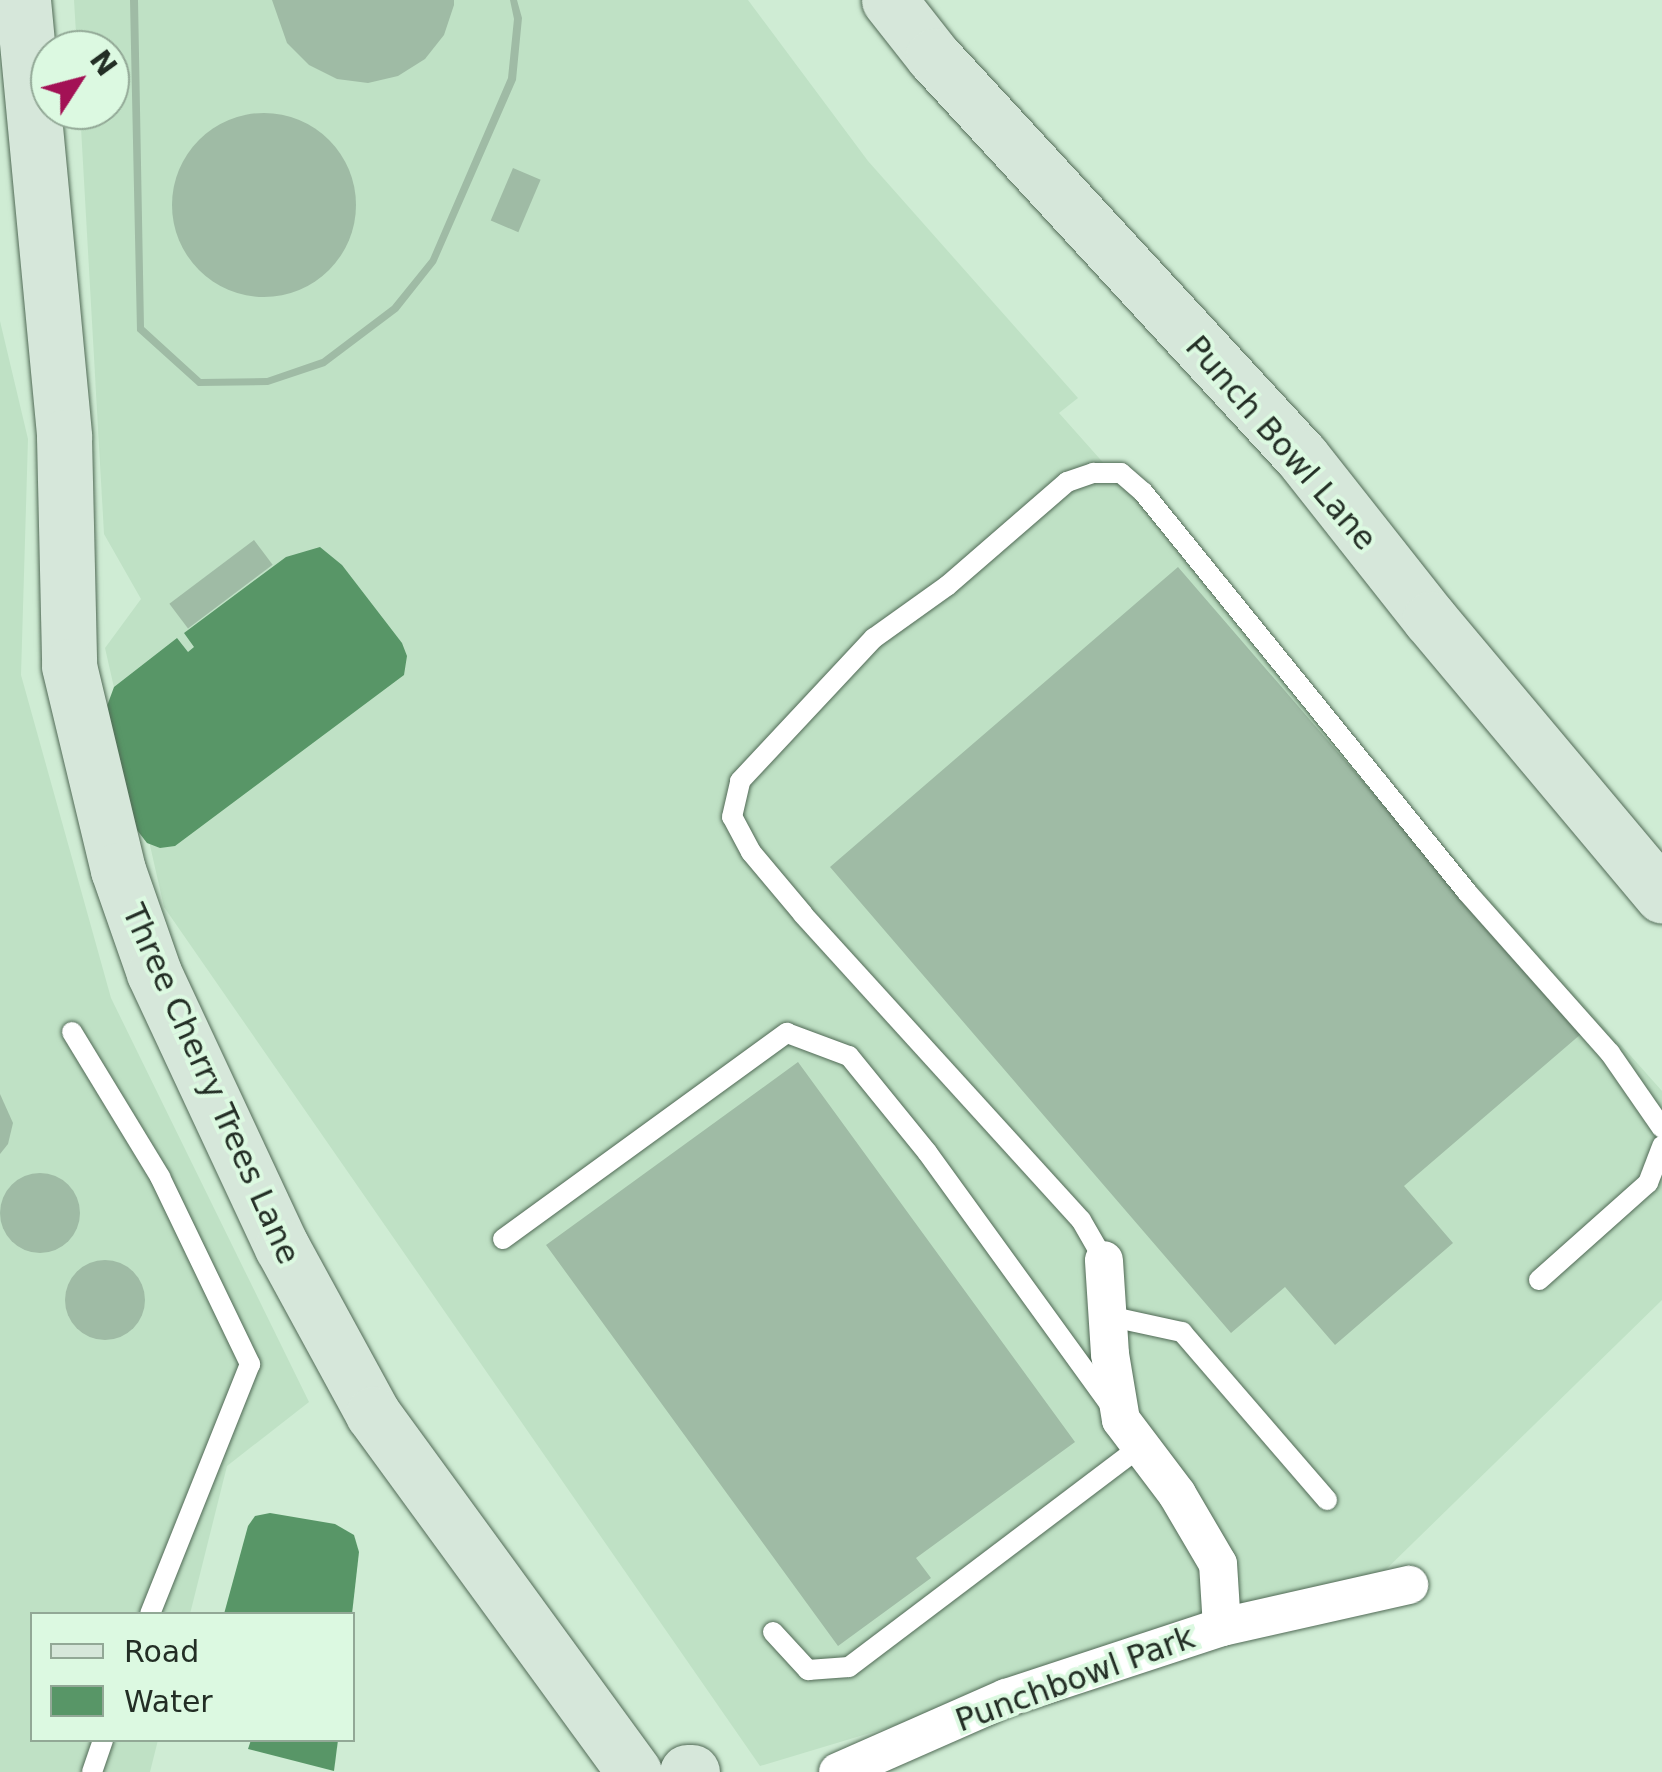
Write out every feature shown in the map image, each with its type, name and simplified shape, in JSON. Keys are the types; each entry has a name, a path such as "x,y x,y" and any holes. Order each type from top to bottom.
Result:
{"street":[{"name":"Three Cherry Trees Lane","path":"23,0 64,437 69,666 118,870 154,972 282,1247 373,1414 634,1772"},
{"name":"Punch Bowl Lane","path":"889,0 946,70 1302,457 1430,619 1662,895"},
{"path":"1104,1260 1108,1316 1130,1434"},
{"name":"Punchbowl Park","path":"838,1772 1006,1698 1222,1627 1218,1564 1177,1494 1130,1434"},
{"path":"1222,1627 1409,1585"}],"lane":[{"path":"1104,1260 1082,1220 803,914 751,852 732,817 740,781 874,638 947,586 1067,482 1093,473 1120,473 1144,492 1467,892 1610,1053 1662,1128"},
{"path":"72,1032 160,1177 250,1364 151,1612"},
{"path":"503,1238 787,1033 849,1056 926,1152 1130,1434 850,1667 808,1670 773,1632"},
{"path":"1539,1280 1648,1182 1662,1146"},
{"path":"1108,1316 1182,1332 1327,1500"},
{"path":"92,1772 102,1742"}],"shaded area":[{"path":"74,0 748,0 868,161 1078,398 1059,413 1662,1091 1662,1300 1373,1582 760,1766 164,907 105,648 141,599 104,534 81,130 130,130 130,30 76,30"},
{"path":"0,321 28,439 21,675 111,998 309,1402 227,1466 190,1612 30,1612 30,1742 158,1742 150,1772 0,1772"}],"water":[{"path":"320,547 342,565 402,643 407,656 404,675 175,846 160,848 147,843 130,821 107,706 114,687 177,638 188,652 194,647 184,633 286,557"},
{"path":"270,1513 335,1524 354,1535 359,1552 352,1612 225,1612 248,1526 255,1516"},
{"path":"250,1742 338,1742 334,1771 248,1749"}],"building":[{"path":"130,0 138,0 144,327 201,379 267,378 322,359 392,306 430,259 508,78 514,19 510,0 517,0 522,18 516,80 436,263 398,311 325,366 268,385 198,386 137,331"},
{"path":"272,0 454,0 454,5 444,35 425,59 398,76 368,83 337,79 309,65 287,43"},
{"path":"264,113 299,120 329,140 349,170 356,205 349,240 329,270 299,290 264,297 229,290 199,270 179,240 172,205 179,170 199,140 229,120"},
{"path":"513,168 541,180 518,232 491,220"},
{"path":"254,540 273,565 188,629 169,604"},
{"path":"1178,567 1581,1034 1404,1186 1453,1243 1335,1345 1285,1287 1231,1333 830,867"},
{"path":"798,1062 1075,1442 916,1558 931,1578 838,1646 546,1245"},
{"path":"0,1094 13,1123 8,1144 0,1154"},
{"path":"40,1173 55,1176 68,1185 77,1198 77,1228 68,1241 55,1250 40,1253 25,1250 12,1241 3,1228 0,1213 3,1198 12,1185 25,1176"},
{"path":"105,1260 120,1263 133,1272 142,1285 142,1315 133,1328 120,1337 105,1340 90,1337 77,1328 68,1315 65,1300 68,1285 77,1272 90,1263"}]}
